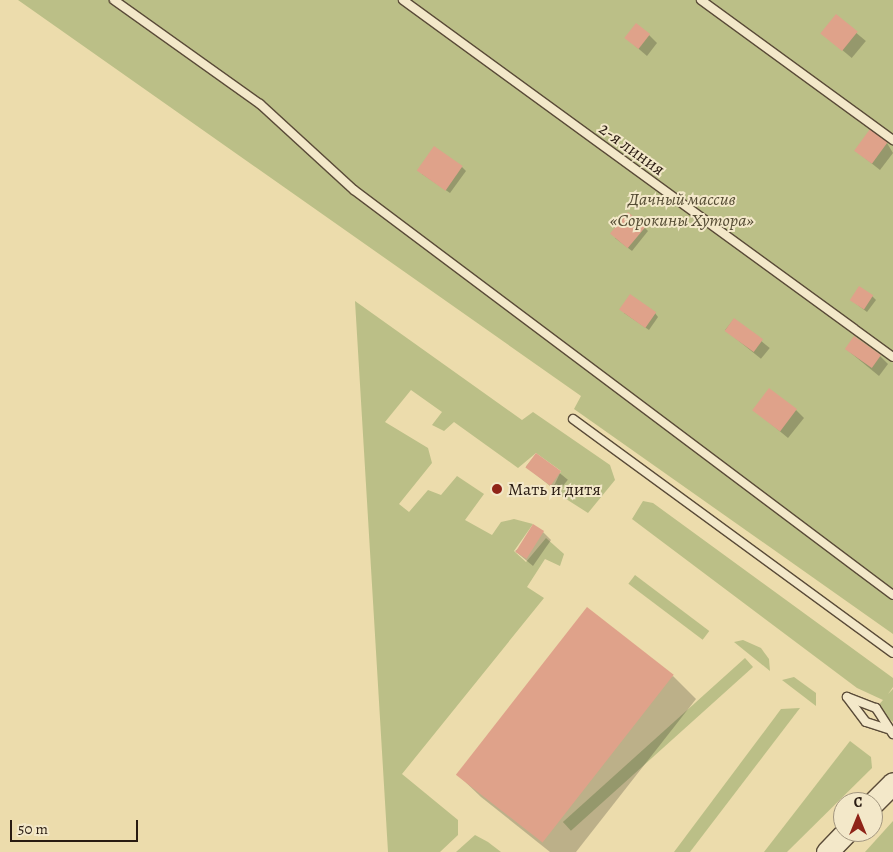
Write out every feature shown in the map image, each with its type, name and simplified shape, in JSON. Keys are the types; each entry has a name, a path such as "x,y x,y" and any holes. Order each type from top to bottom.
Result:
{"main road":[{"path":"883,793 893,783"},
{"path":"827,852 836,842"}],"lane":[{"path":"114,0 260,104 354,190 893,595"},
{"name":"2-я линия","path":"403,0 893,357"},
{"path":"701,0 893,140"},
{"path":"573,419 893,653"},
{"path":"847,697 876,708 890,731 866,722 847,697"}],"green space":[{"name":"Дачный массив «Сорокины Хутора»","path":"18,0 893,0 893,634 574,409 581,396"},
{"path":"355,301 522,420 533,412 610,465 615,480 588,513 552,490 561,471 536,453 518,468 454,422 444,431 432,425 442,412 411,390 385,422 428,448 432,463 399,504 409,512 428,490 441,495 457,476 484,494 465,520 492,535 501,522 514,519 533,524 514,551 526,562 546,538 564,554 560,566 545,559 527,587 544,598 402,774 458,820 458,835 440,852 388,852"},
{"path":"643,501 653,503 893,678 893,687 888,694 893,689 893,722 876,708 883,700 857,688 632,519"},
{"path":"635,575 709,631 703,640 628,584"},
{"path":"743,640 761,648 769,659 770,671 734,642"},
{"path":"745,658 753,667 571,831 563,822"},
{"path":"794,677 816,693 816,706 782,680"},
{"path":"800,708 690,852 674,852 781,709"},
{"path":"850,741 871,757 872,768 848,792 833,792 833,807 787,852 764,852"},
{"path":"893,821 893,852 865,852 874,842 883,842 883,832"},
{"path":"475,835 488,842 501,852 456,852"}],"building":[{"path":"836,14 858,32 842,51 820,33"},
{"path":"636,23 650,34 638,49 624,38"},
{"path":"870,129 888,142 872,164 854,151"},
{"path":"434,146 463,166 445,191 417,171"},
{"path":"628,212 646,227 628,248 610,233"},
{"path":"859,286 873,295 864,310 850,300"},
{"path":"630,294 656,312 645,328 619,310"},
{"path":"734,318 763,339 754,352 725,331"},
{"path":"854,336 881,355 872,368 845,349"},
{"path":"769,388 797,409 780,431 752,410"},
{"path":"536,453 561,471 550,486 525,468"},
{"path":"533,524 544,531 527,559 516,552"},
{"path":"587,607 674,675 543,843 456,775"}],"place":[{"name":"Мать и дитя","path":"497,489"}]}
